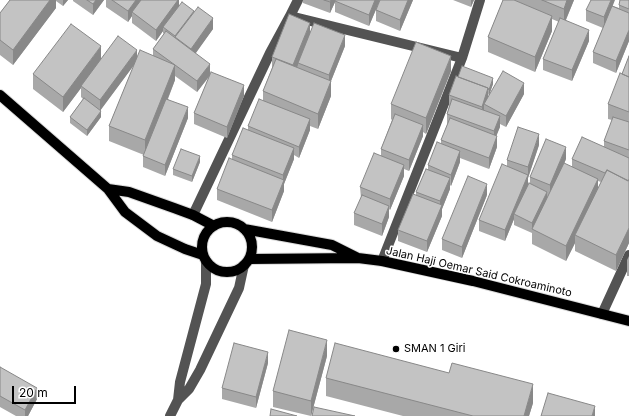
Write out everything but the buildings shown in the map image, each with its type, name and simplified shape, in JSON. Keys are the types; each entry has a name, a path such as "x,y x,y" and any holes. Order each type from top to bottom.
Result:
{"main road":[{"path":"0,95 108,189 125,212 157,236 205,258"},
{"path":"108,189 129,192 193,215 214,226"},
{"path":"230,222 240,226 249,236 252,243 252,251 247,262 239,270 225,272 211,267 205,258 203,241 207,232 219,224 230,222"},
{"path":"244,229 332,245 358,258"},
{"name":"Jalan Haji Oemar Said Cokroaminoto","path":"247,262 358,258 382,261 473,281 629,321"}],"street":[{"path":"193,215 270,53 298,0"},
{"path":"382,261 462,58 480,0"},
{"path":"290,16 462,58"},
{"path":"602,314 629,255"},
{"path":"178,400 180,382 206,284 205,258"},
{"path":"170,416 178,400 189,389 200,370 239,288 247,262"}],"place":[{"name":"SMAN 1 Giri","path":"396,349"}]}
